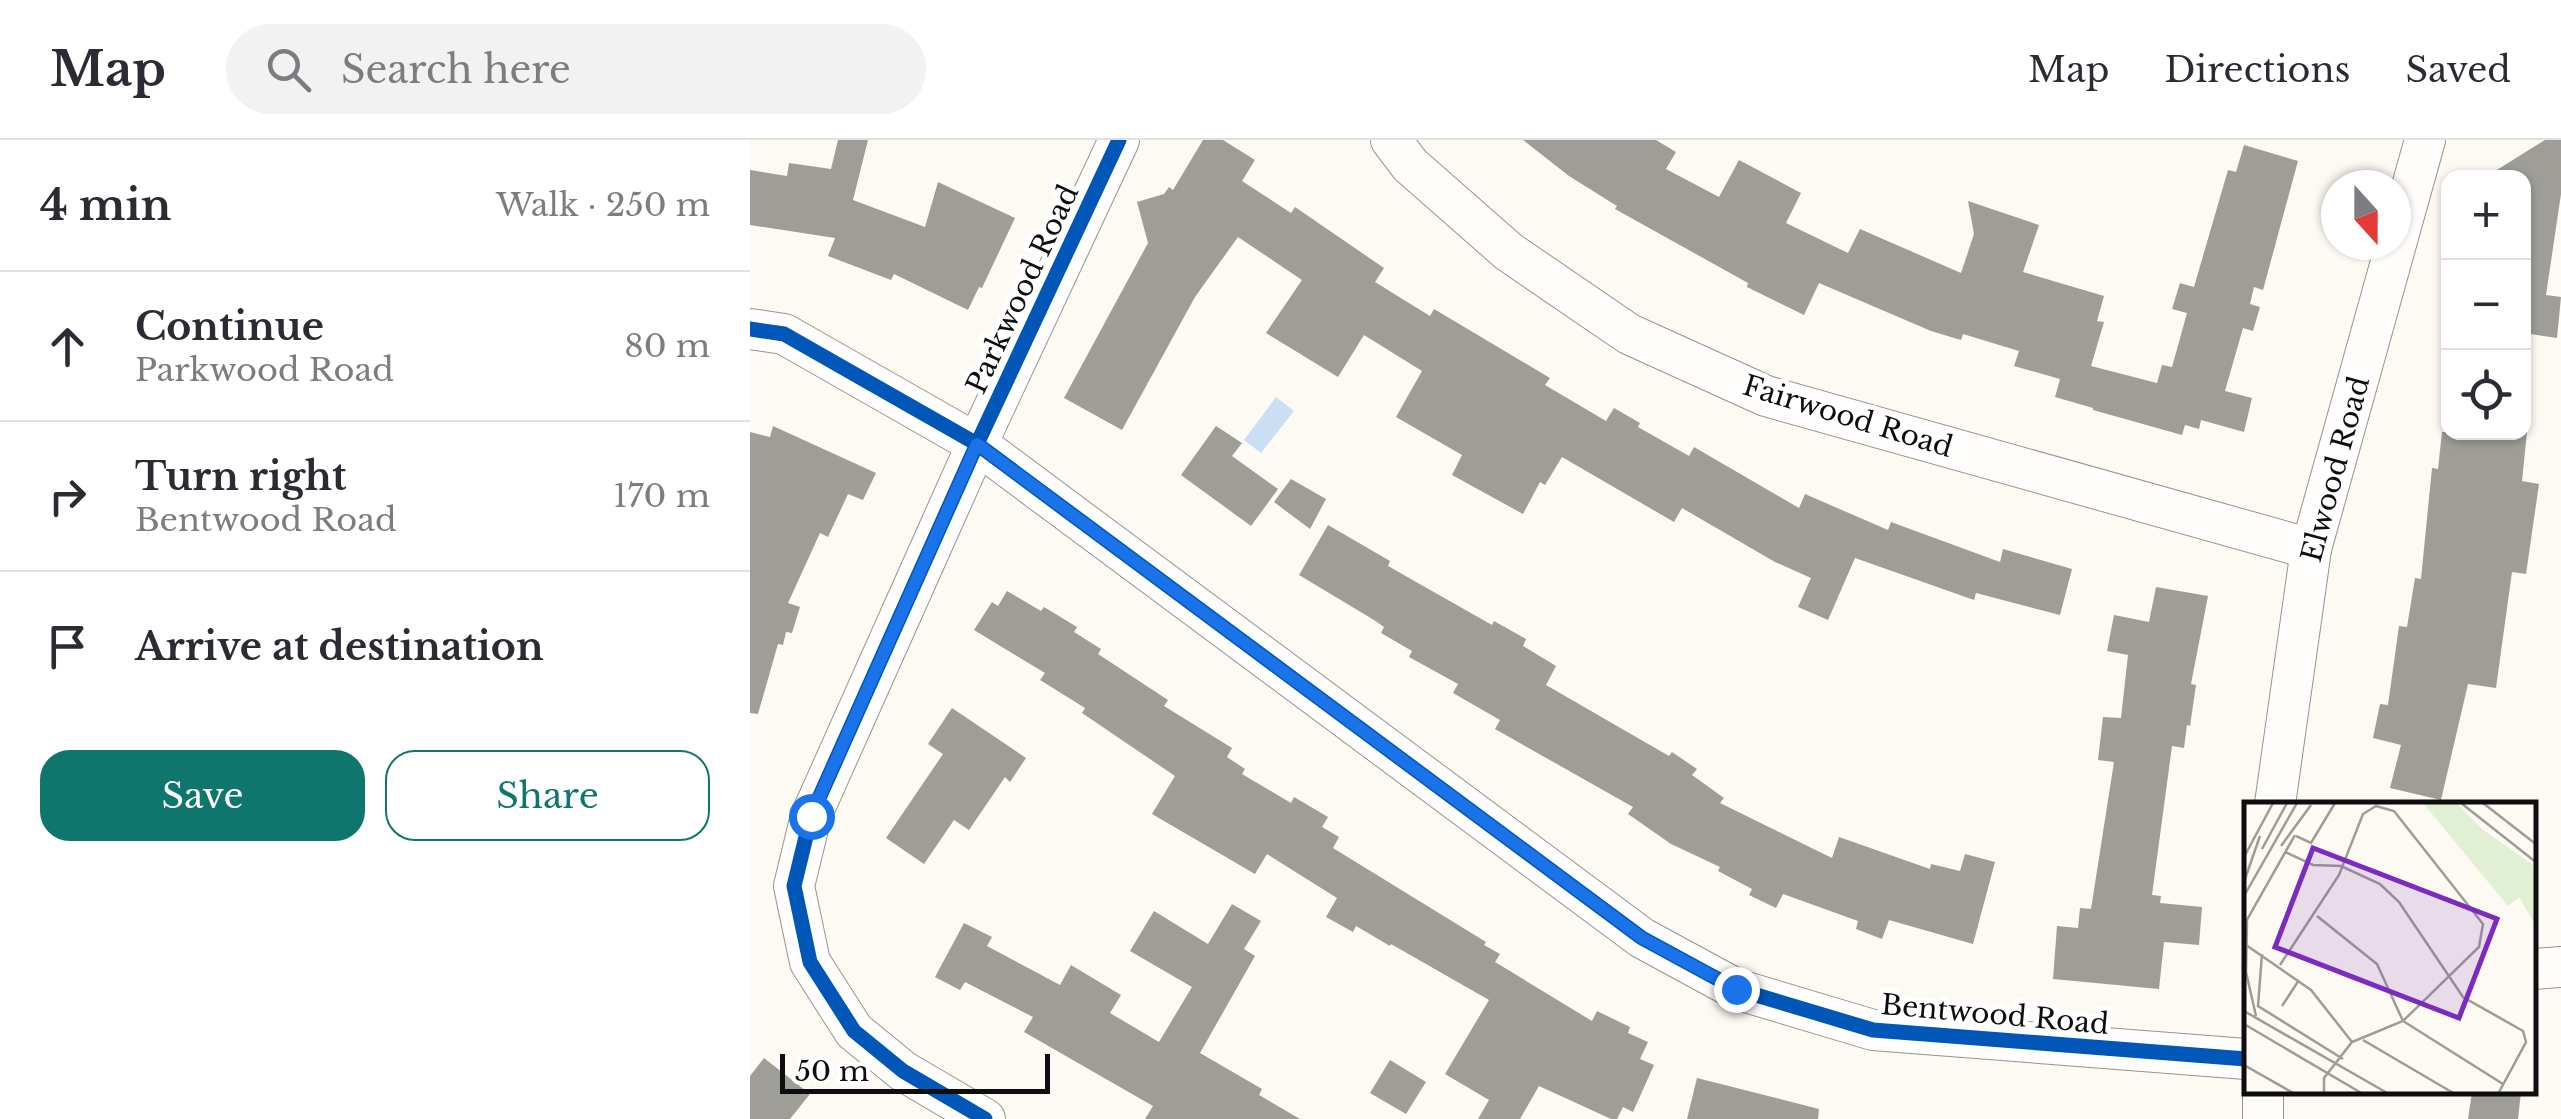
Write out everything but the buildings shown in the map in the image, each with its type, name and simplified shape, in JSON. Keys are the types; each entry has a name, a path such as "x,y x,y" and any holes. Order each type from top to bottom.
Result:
{"street":[{"name":"Parkwood Road","path":"985,1119 902,1071 854,1031 810,962 794,886 811,816 977,444 1119,140"},
{"name":"Fairwood Road","path":"1391,140 1410,164 1509,252 1630,334 1766,396 2311,549"},
{"name":"Elwood Road","path":"2275,802 2311,549 2426,140"},
{"name":"Bentwood Road","path":"750,329 784,334 977,444 1642,938 1736,989 1874,1030 2244,1059"},
{"path":"2536,969 2561,967"}],"water":[{"path":"1276,397 1294,411 1261,453 1244,440"}],"cycle path":[{"path":"985,1119 903,1071 854,1031 810,962 794,886 811,816 977,444 1119,140"},
{"path":"750,329 784,334 977,444 1642,938 1736,989 1873,1030 2244,1059"}],"route":[{"path":"811,816 977,444 1642,938 1736,989"}]}
